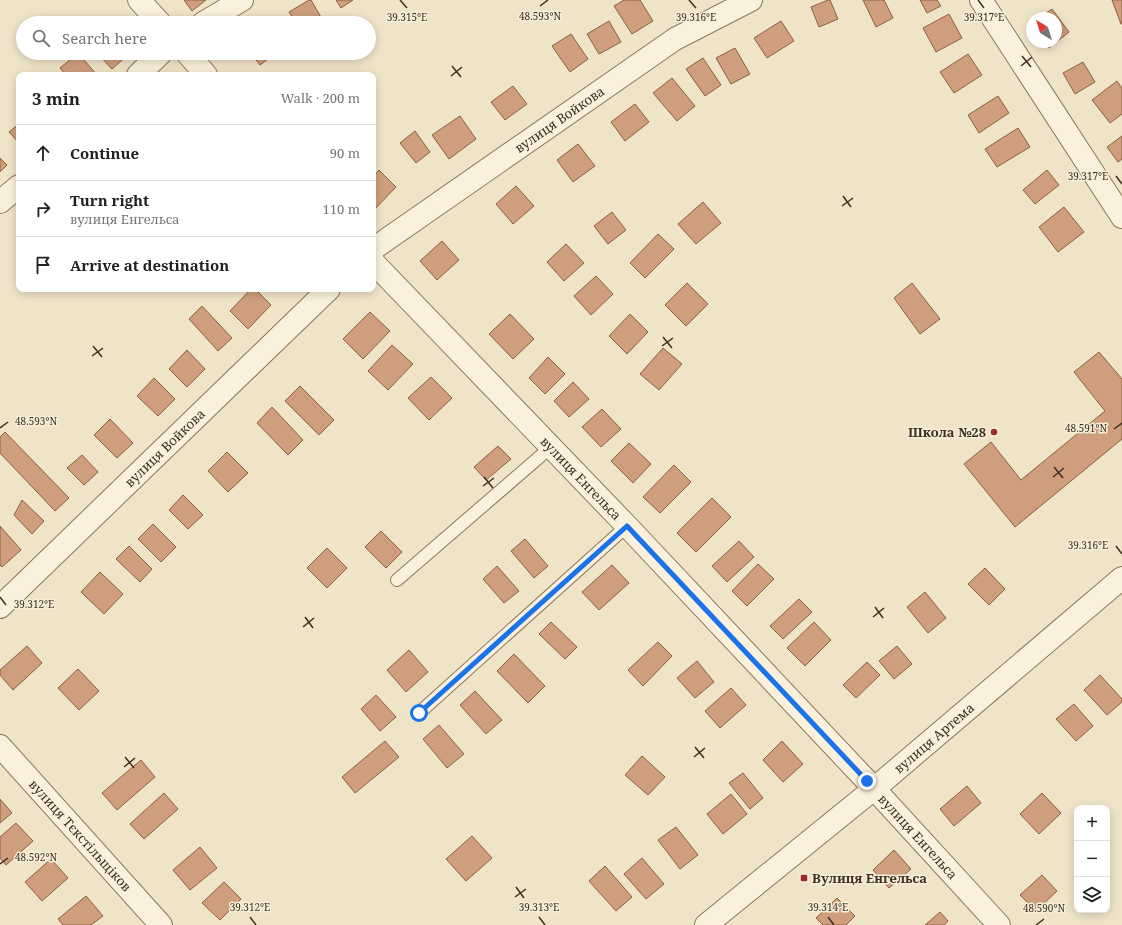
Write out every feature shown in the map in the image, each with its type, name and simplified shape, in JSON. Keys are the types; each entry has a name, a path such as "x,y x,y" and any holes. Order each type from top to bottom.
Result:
{"street":[{"path":"139,0 154,16"},
{"path":"215,16 242,0"},
{"name":"вулиця Войкова","path":"376,247 675,39 751,0"},
{"path":"981,0 1122,217"},
{"path":"141,72 154,60"},
{"path":"193,60 203,72"},
{"path":"0,202 16,189"},
{"name":"вулиця Енгельса","path":"376,265 627,526 875,788 999,925"},
{"name":"вулиця Войкова","path":"0,607 326,292"},
{"name":"вулиця Артема","path":"706,925 875,788 1122,578"},
{"name":"вулиця Тєкстільщіков","path":"0,746 161,925"}],"lane":[{"path":"397,580 551,447"},
{"path":"419,713 627,526"}],"building":[{"path":"184,0 206,0 192,11"},
{"path":"311,0 320,16 292,16 289,12"},
{"path":"336,0 353,0 341,8"},
{"path":"624,0 640,0 653,21 632,34 614,6"},
{"path":"830,0 838,19 819,27 811,7"},
{"path":"863,0 884,0 893,18 876,27"},
{"path":"920,0 937,0 941,6 927,13"},
{"path":"1112,0 1122,0 1122,24 1121,24"},
{"path":"949,14 962,38 936,52 923,28"},
{"path":"609,21 621,42 599,54 587,34"},
{"path":"781,21 794,41 767,58 754,38"},
{"path":"1062,23 1069,32 1062,38"},
{"path":"571,34 588,59 570,72 552,46"},
{"path":"735,48 750,74 731,84 716,58"},
{"path":"968,54 982,75 954,93 940,72"},
{"path":"703,58 721,85 705,96 686,69"},
{"path":"70,60 84,60 94,72 63,72 60,68"},
{"path":"104,60 122,60 112,69"},
{"path":"256,60 267,60 260,65"},
{"path":"1083,62 1095,82 1075,94 1063,73"},
{"path":"672,78 695,106 677,121 653,93"},
{"path":"1117,81 1122,88 1122,114 1110,123 1092,100"},
{"path":"513,86 527,104 505,120 491,102"},
{"path":"998,96 1009,113 979,133 968,115"},
{"path":"635,104 649,122 625,141 611,122"},
{"path":"460,116 476,139 449,159 432,135"},
{"path":"16,126 16,140 9,132"},
{"path":"1018,128 1030,147 997,167 985,149"},
{"path":"415,131 430,152 416,163 400,143"},
{"path":"1122,136 1122,159 1118,162 1107,147"},
{"path":"578,144 595,166 573,182 557,160"},
{"path":"0,158 7,165 0,172"},
{"path":"379,170 396,187 376,208 376,174"},
{"path":"1047,170 1059,185 1035,204 1023,190"},
{"path":"516,186 534,206 513,224 496,204"},
{"path":"703,202 721,223 696,244 678,224"},
{"path":"1064,207 1084,232 1058,252 1039,227"},
{"path":"612,212 626,230 608,244 594,226"},
{"path":"658,234 674,249 645,278 630,263"},
{"path":"442,241 459,260 437,280 420,261"},
{"path":"566,244 584,263 564,281 547,262"},
{"path":"596,276 613,294 591,315 574,296"},
{"path":"687,283 708,304 686,326 665,305"},
{"path":"912,283 940,319 920,334 894,298"},
{"path":"248,292 258,292 271,305 248,329 230,311"},
{"path":"202,306 232,338 218,351 189,319"},
{"path":"370,312 390,331 363,359 343,339"},
{"path":"510,314 534,339 513,359 489,334"},
{"path":"630,314 648,332 627,354 609,336"},
{"path":"392,345 413,364 388,390 368,371"},
{"path":"663,348 682,364 659,390 640,374"},
{"path":"187,350 205,369 187,387 169,369"},
{"path":"1099,352 1122,379 1122,439 1015,527 964,464 991,442 1021,480 1105,411 1074,372"},
{"path":"548,357 565,374 545,394 529,378"},
{"path":"431,377 452,398 429,420 408,398"},
{"path":"154,378 175,399 158,416 137,396"},
{"path":"573,382 589,399 569,417 554,401"},
{"path":"300,386 334,420 319,435 285,401"},
{"path":"272,407 303,440 288,455 257,423"},
{"path":"602,409 621,429 601,447 582,427"},
{"path":"110,419 133,443 117,458 94,435"},
{"path":"5,432 69,498 55,511 0,453 0,437"},
{"path":"629,443 651,464 633,483 611,461"},
{"path":"498,446 511,459 486,480 474,467"},
{"path":"227,452 248,473 228,492 208,471"},
{"path":"82,455 98,472 84,485 67,468"},
{"path":"674,465 691,482 660,513 643,497"},
{"path":"183,495 203,515 188,529 169,510"},
{"path":"712,498 731,517 696,552 677,533"},
{"path":"22,500 44,521 32,534 14,515"},
{"path":"153,524 176,547 161,562 138,539"},
{"path":"0,526 21,550 2,567 0,565"},
{"path":"381,531 402,552 386,568 365,547"},
{"path":"525,539 548,566 534,578 511,551"},
{"path":"739,541 754,557 727,582 712,566"},
{"path":"129,546 152,569 140,582 116,559"},
{"path":"327,548 347,568 327,588 307,568"},
{"path":"758,564 774,579 747,606 732,591"},
{"path":"612,565 629,583 599,610 582,592"},
{"path":"497,566 519,591 504,603 483,579"},
{"path":"985,568 1005,589 989,605 968,584"},
{"path":"100,572 123,594 104,614 81,592"},
{"path":"925,592 946,618 928,633 907,607"},
{"path":"799,599 812,612 783,639 770,626"},
{"path":"551,622 577,647 565,659 539,634"},
{"path":"814,622 831,640 805,666 787,648"},
{"path":"658,642 672,656 643,686 628,670"},
{"path":"27,646 42,663 13,690 0,675 0,670"},
{"path":"897,646 912,664 894,679 879,661"},
{"path":"409,650 428,672 406,692 387,670"},
{"path":"514,654 545,686 528,703 497,671"},
{"path":"697,661 714,682 695,698 677,678"},
{"path":"867,662 880,675 856,698 843,685"},
{"path":"78,669 99,691 79,710 58,688"},
{"path":"1100,675 1122,699 1122,702 1107,715 1084,690"},
{"path":"731,688 746,705 720,728 705,711"},
{"path":"475,691 502,720 486,734 460,705"},
{"path":"376,695 396,717 380,731 361,709"},
{"path":"1074,704 1093,726 1076,741 1056,719"},
{"path":"439,725 464,754 447,768 423,739"},
{"path":"385,741 399,757 355,793 342,777"},
{"path":"782,741 803,764 783,782 763,760"},
{"path":"642,756 665,777 648,795 625,775"},
{"path":"141,760 155,777 117,810 102,793"},
{"path":"743,773 763,798 750,809 729,783"},
{"path":"967,786 981,803 954,826 940,809"},
{"path":"164,793 178,809 144,839 130,824"},
{"path":"1042,793 1061,813 1039,834 1020,814"},
{"path":"731,794 747,814 723,834 707,814"},
{"path":"0,799 12,813 0,823"},
{"path":"16,823 33,841 6,865 0,858 0,837"},
{"path":"676,827 698,855 680,869 658,840"},
{"path":"472,836 492,858 466,881 446,859"},
{"path":"200,847 217,868 190,890 173,870"},
{"path":"894,850 911,869 889,888 873,870"},
{"path":"642,858 664,884 646,899 624,874"},
{"path":"51,859 68,878 42,901 25,882"},
{"path":"605,866 632,897 616,911 589,881"},
{"path":"1042,875 1057,891 1036,911 1020,895"},
{"path":"224,882 241,899 220,920 202,903"},
{"path":"86,896 103,916 91,925 63,925 58,919"},
{"path":"837,898 855,916 846,925 823,925 816,918"},
{"path":"940,912 948,921 944,925 925,925"}],"place":[{"name":"Школа №28","path":"994,432"},
{"name":"Вулиця Енгельса","path":"804,878"}],"route":[{"path":"419,713 627,526 867,781"}]}
